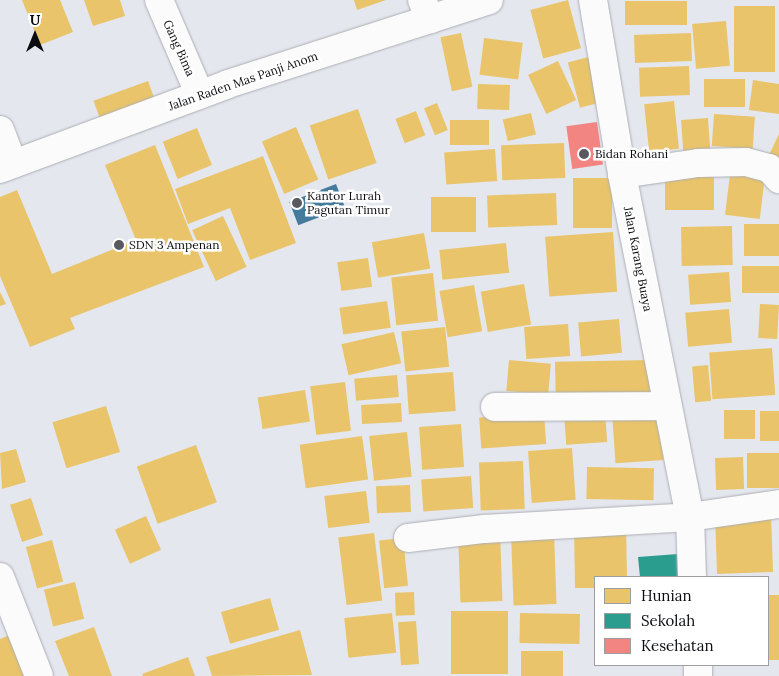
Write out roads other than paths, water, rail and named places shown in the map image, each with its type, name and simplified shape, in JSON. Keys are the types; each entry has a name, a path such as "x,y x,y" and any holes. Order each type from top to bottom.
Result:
{"street":[{"name":"Gang Bima","path":"159,0 200,95"},
{"name":"Jalan Raden Mas Panji Anom","path":"7,167 426,10 489,0"},
{"name":"Jalan Karang Buaya","path":"593,0 622,174 666,406 690,517 692,576"},
{"path":"0,130 7,167"},
{"path":"622,174 698,163 746,162 769,168 779,179"},
{"path":"495,407 666,406"},
{"path":"408,538 484,528 690,517 779,504"},
{"path":"0,577 39,676"}],"place":[{"name":"Bidan Rohani","path":"584,154"},
{"name":"Kantor Lurah Pagutan Timur","path":"297,203"},
{"name":"SDN 3 Ampenan","path":"119,245"}]}
